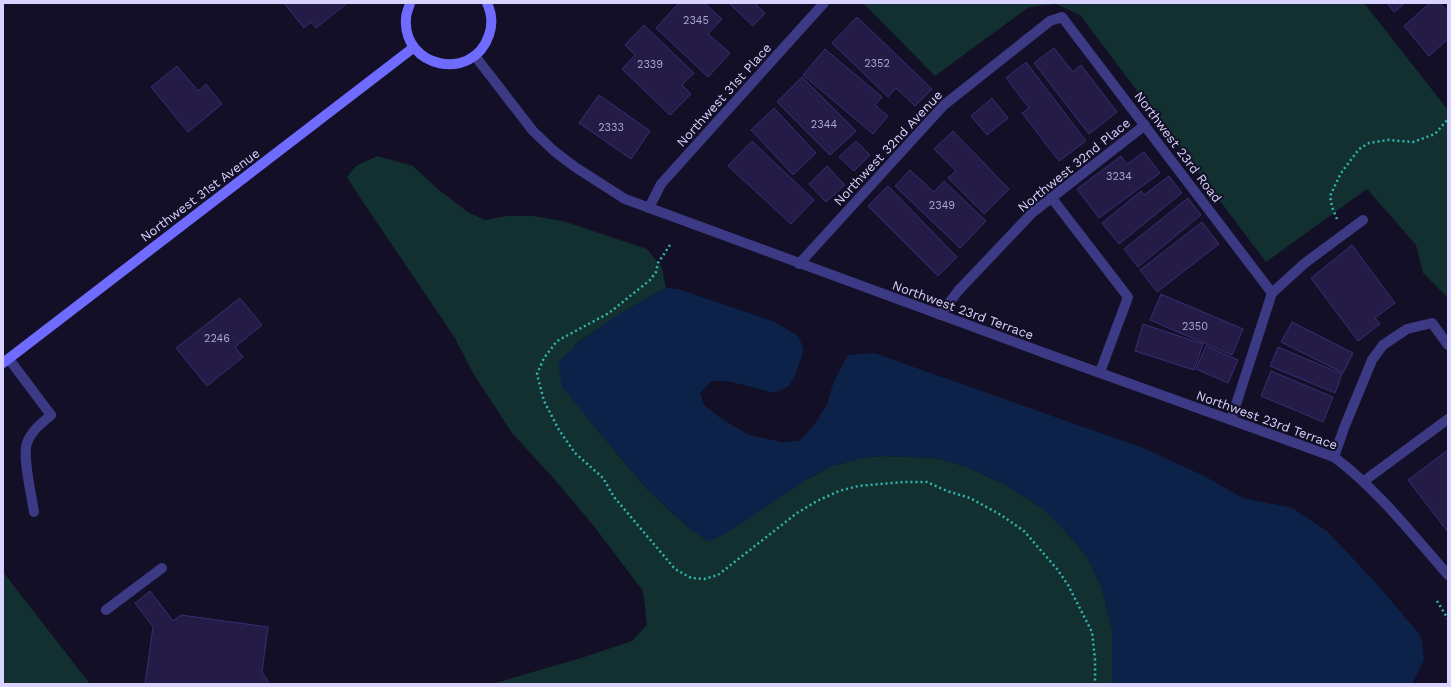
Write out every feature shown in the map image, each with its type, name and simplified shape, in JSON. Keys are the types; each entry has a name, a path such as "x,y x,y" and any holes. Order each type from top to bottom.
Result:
{"street":[{"path":"410,3 406,17 407,34 413,48 427,60 444,65 460,64 475,56 486,43 492,27 491,10 487,3"},
{"name":"Northwest 31st Place","path":"649,208 661,184 824,3"},
{"name":"Northwest 23rd Road","path":"1062,17 1272,293"},
{"name":"Northwest 32nd Avenue","path":"799,264 944,105 1050,21 1062,17"},
{"name":"Northwest 31st Avenue","path":"6,361 413,48"},
{"name":"Northwest 23rd Terrace","path":"475,56 533,131 554,151 575,167 624,199 1050,356 1100,372 1334,456 1364,481 1446,569"},
{"name":"Northwest 32nd Place","path":"940,315 958,291 1027,219 1051,197 1145,125"},
{"path":"1051,197 1128,297 1100,372"},
{"path":"1231,420 1272,293 1305,263 1363,220"},
{"path":"1334,456 1372,360 1383,345 1407,328 1432,323 1448,345"},
{"path":"6,361 51,415 35,430 26,444 27,469 34,512"},
{"path":"1364,481 1448,419"},
{"path":"106,610 162,568"}],"path":[{"path":"1344,234 1332,207 1330,196 1342,173 1359,150 1369,143 1388,140 1414,142 1435,134 1448,119"},
{"path":"670,245 658,263 656,272 650,280 609,313 557,341 544,358 537,374 544,401 559,430 574,453 603,478 614,497 675,569 691,578 704,579 718,575 797,513 817,501 839,491 872,484 926,482 947,492 970,498 1001,515 1024,531 1057,569 1068,585 1092,632 1095,660 1095,684"},
{"path":"1436,601 1448,619"}],"green space":[{"path":"863,3 1364,3 1448,110 1448,298 1423,273 1416,245 1367,189 1266,262 1080,15 1056,4 1029,7 935,76"},
{"path":"377,156 413,166 439,190 468,212 485,220 507,216 533,216 563,221 647,249 662,268 666,288 619,315 575,345 590,421 647,489 690,529 806,480 829,467 862,458 881,456 936,458 967,467 1006,485 1042,508 1066,532 1087,557 1102,588 1112,630 1112,684 492,684 581,658 632,641 647,625 643,591 593,525 555,480 512,433 473,373 455,338 347,177 356,166"},
{"path":"3,572 90,684 3,684"}],"water":[{"path":"666,288 678,289 775,322 798,336 804,349 795,376 789,386 775,393 728,381 711,381 700,393 704,405 723,420 749,435 782,442 799,441 815,424 827,404 834,381 848,355 874,353 1143,448 1204,476 1243,498 1292,508 1327,531 1375,582 1421,636 1424,660 1412,684 1112,684 1112,630 1102,588 1087,557 1066,532 1042,508 1006,485 967,467 936,458 881,456 862,458 829,467 806,480 735,528 709,542 690,529 647,489 562,387 558,362 582,340 609,321"}],"building":[{"path":"284,3 346,4 316,28 311,22 304,28"},
{"path":"679,3 704,3 722,19 708,34 730,53 708,77 656,28"},
{"path":"729,3 758,3 756,5 765,13 753,26"},
{"path":"1387,3 1405,3 1394,12"},
{"path":"1430,3 1440,3 1448,12 1448,39 1429,56 1404,26"},
{"path":"857,17 932,89 915,106 896,88 888,97 832,43"},
{"path":"644,25 694,73 682,85 691,94 670,115 622,69 635,55 625,45"},
{"path":"1054,48 1073,72 1081,65 1117,112 1089,134 1034,63"},
{"path":"825,49 882,97 875,105 888,116 873,134 803,75"},
{"path":"1026,62 1086,141 1059,161 1022,113 1029,108 1006,78"},
{"path":"177,66 198,91 206,84 222,104 188,132 151,87"},
{"path":"802,77 856,131 830,155 777,102"},
{"path":"599,95 650,131 631,159 579,123"},
{"path":"992,98 1008,118 987,135 971,116"},
{"path":"774,108 816,153 793,175 751,130"},
{"path":"953,131 1009,189 984,214 948,178 956,171 934,149"},
{"path":"752,141 814,200 791,224 728,166"},
{"path":"856,141 870,155 854,171 839,157"},
{"path":"1144,152 1160,173 1099,218 1077,189 1121,156 1127,164"},
{"path":"827,166 845,185 826,202 809,184"},
{"path":"910,170 934,192 944,181 986,221 960,248 895,186"},
{"path":"1169,176 1182,193 1119,244 1102,223 1141,191 1144,195"},
{"path":"888,186 957,257 938,276 868,206"},
{"path":"1188,198 1201,215 1138,267 1124,249"},
{"path":"1202,222 1219,244 1157,292 1140,270"},
{"path":"1352,245 1395,303 1375,318 1380,324 1358,341 1311,278"},
{"path":"1161,294 1243,329 1232,355 1150,320"},
{"path":"240,298 262,325 235,347 243,357 207,386 176,348"},
{"path":"1292,322 1353,353 1343,373 1281,342"},
{"path":"1143,324 1203,344 1194,370 1135,351"},
{"path":"1206,346 1238,360 1228,383 1196,369"},
{"path":"1278,347 1342,374 1335,393 1270,366"},
{"path":"1271,371 1333,397 1323,422 1261,396"},
{"path":"1448,450 1448,532 1408,480"},
{"path":"150,591 173,621 181,615 268,627 262,672 268,681 268,684 145,684 153,627 135,603"}]}
